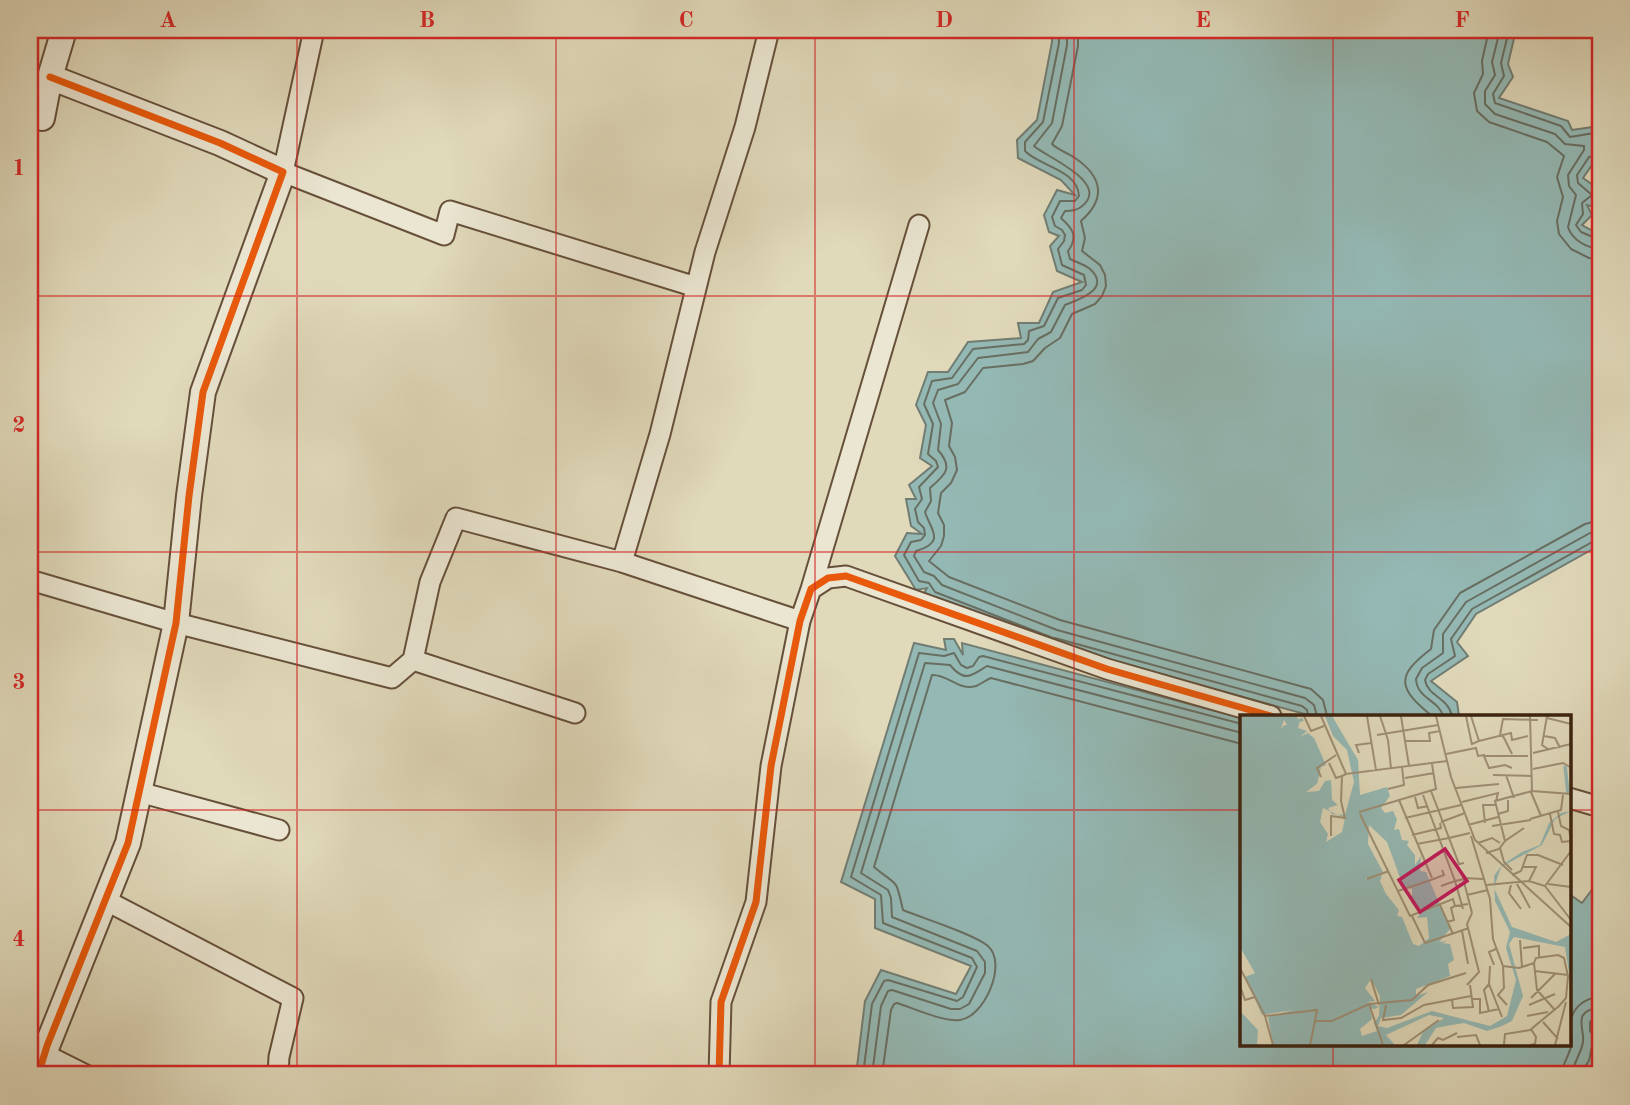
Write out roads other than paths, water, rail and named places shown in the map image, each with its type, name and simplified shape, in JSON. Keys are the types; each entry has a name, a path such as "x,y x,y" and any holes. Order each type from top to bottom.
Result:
{"street":[{"path":"30,113 42,118 50,76 64,30"},
{"path":"86,1075 40,1054 128,843 176,623 188,496 204,392 283,172 314,30"},
{"path":"622,562 660,434 705,252 745,127 769,30"},
{"path":"50,76 444,235 450,211 696,287"},
{"path":"719,1075 721,1002 756,902 771,766 800,621 919,225"},
{"path":"30,580 176,623 392,678 413,660 430,582 456,518 622,562 800,621"},
{"path":"811,589 828,578 846,576 1107,669 1268,715"},
{"path":"413,660 575,713"},
{"path":"139,792 279,830"},
{"path":"1570,798 1600,807"},
{"path":"105,900 293,998 279,1057 278,1075"}],"water":[{"path":"1052,30 1516,30 1508,64 1513,77 1499,98 1568,121 1572,130 1600,126 1600,160 1594,162 1583,178 1600,190 1600,198 1595,207 1587,205 1592,215 1582,225 1600,235 1600,545 1476,614 1457,642 1468,656 1431,681 1457,702 1459,715 1308,715 1052,645 923,595 927,588 916,590 895,556 907,533 922,534 911,526 906,499 916,499 909,485 932,466 920,458 926,425 916,405 928,372 948,372 968,342 1021,338 1018,323 1039,323 1053,292 1082,282 1057,271 1050,246 1059,236 1049,232 1044,215 1057,190 1075,195 1061,180 1018,158 1017,140 1037,120"},
{"path":"944,639 954,639 963,655 962,643 1240,718 1240,1046 1570,1046 1570,895 1582,903 1591,891 1600,901 1600,1011 1596,1028 1600,1030 1595,1057 1599,1059 1587,1075 856,1075 865,1001 881,970 956,994 971,966 875,928 875,899 841,882 914,643 946,650"}]}
